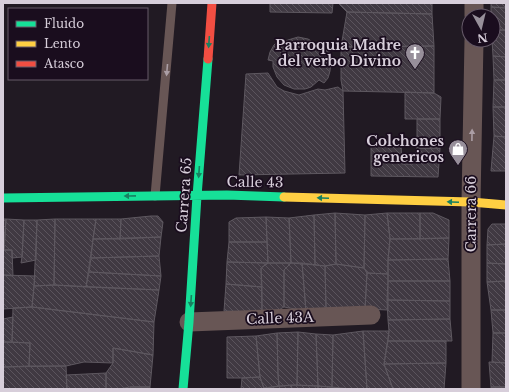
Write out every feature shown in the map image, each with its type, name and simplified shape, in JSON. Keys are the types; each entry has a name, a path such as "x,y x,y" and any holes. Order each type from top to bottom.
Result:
{"street":[{"name":"Carrera 65","path":"183,389 212,3"},
{"name":"Carrera 66","path":"471,389 471,202 474,48"},
{"name":"Calle 43","path":"3,198 227,195 471,202 506,205"},
{"name":"Calle 43A","path":"189,322 371,315"}],"lane":[{"path":"155,196 172,3"}],"building":[{"path":"270,3 333,3 332,13 270,12"},
{"path":"338,3 432,3 432,14 347,12"},
{"path":"491,3 506,3 506,8 491,7"},
{"path":"491,7 506,8 506,30 501,30 501,8"},
{"path":"347,12 432,14 434,46 341,47"},
{"path":"501,30 506,30 506,57 493,56 492,48 501,48"},
{"path":"298,37 308,39 321,49 326,45 331,57 330,71 328,78 324,83 319,80 311,87 305,89 294,89 284,85 277,77 273,67 273,61 268,60 270,52 280,39 284,42"},
{"path":"434,46 434,93 343,91 341,80 341,47"},
{"path":"493,56 506,57 506,80 494,80"},
{"path":"268,73 277,87 284,91 299,95 318,89 325,90 338,87 343,91 345,173 239,175 246,74"},
{"path":"494,80 506,80 506,107 493,107"},
{"path":"405,92 434,93 441,97 440,119 405,119"},
{"path":"493,107 506,107 506,137 494,136"},
{"path":"417,119 440,119 440,148 417,148"},
{"path":"494,136 506,137 506,171 491,171"},
{"path":"401,145 402,164 413,164 417,148 440,148 438,177 371,176 371,147"},
{"path":"335,213 365,215 364,268 336,264"},
{"path":"335,213 336,264 325,266 315,265 314,215"},
{"path":"387,213 420,213 420,239 390,239"},
{"path":"387,213 390,239 388,274 367,273 364,268 365,215"},
{"path":"420,213 433,213 449,220 449,238 420,239"},
{"path":"314,215 315,265 291,263 289,218"},
{"path":"158,216 163,222 161,237 120,239 121,219"},
{"path":"266,217 289,218 291,263 268,263"},
{"path":"266,217 267,242 229,242 229,222 236,218"},
{"path":"3,219 6,219 4,250 3,250"},
{"path":"6,219 24,220 22,257 12,258 12,250 4,250"},
{"path":"55,219 54,285 34,286 37,220"},
{"path":"55,219 96,219 86,287 54,285"},
{"path":"96,219 121,219 120,239 93,239"},
{"path":"24,220 37,220 36,260 21,263 22,257"},
{"path":"492,224 506,224 506,244 487,245 488,229"},
{"path":"161,237 159,256 91,258 93,239"},
{"path":"449,238 448,259 388,260 390,239"},
{"path":"229,242 267,242 268,263 227,262"},
{"path":"506,244 506,264 487,263 487,245"},
{"path":"3,250 12,250 13,276 3,275"},
{"path":"159,256 161,276 89,272 91,258"},
{"path":"448,259 450,281 388,281 388,260"},
{"path":"227,262 268,263 261,268 262,287 226,284"},
{"path":"268,263 291,263 284,270 284,307 275,312 262,312 261,268"},
{"path":"291,263 302,263 306,311 284,307 284,270"},
{"path":"302,263 325,266 326,308 306,311"},
{"path":"487,263 506,264 506,281 487,282"},
{"path":"336,264 364,268 367,273 365,309 326,308 325,266"},
{"path":"89,272 161,276 159,290 86,287"},
{"path":"367,273 388,274 388,310 365,309"},
{"path":"3,275 35,276 32,307 3,309"},
{"path":"388,281 450,281 450,301 387,300"},
{"path":"506,281 506,310 491,310 487,282"},
{"path":"226,284 262,287 262,312 224,311"},
{"path":"54,285 159,290 154,322 32,307 34,286"},
{"path":"387,300 450,301 450,319 388,320"},
{"path":"32,307 154,322 153,355 113,348 113,363 84,362 66,366 29,366 30,343 12,342 13,308"},
{"path":"491,310 506,310 506,333 493,333"},
{"path":"13,317 12,342 3,342 3,319"},
{"path":"450,319 452,341 388,341 388,320"},
{"path":"363,331 367,389 332,387 333,335"},
{"path":"363,331 389,331 384,364 393,389 367,389"},
{"path":"298,332 316,334 318,386 297,385"},
{"path":"298,332 297,385 279,386 277,333"},
{"path":"277,333 279,386 264,388 260,377 256,336"},
{"path":"493,333 506,333 506,363 492,362"},
{"path":"316,334 333,335 332,387 318,386"},
{"path":"256,336 260,377 227,378 227,337"},
{"path":"388,341 446,341 446,363 384,364"},
{"path":"3,342 30,343 29,366 3,367"},
{"path":"113,348 153,355 150,387 106,389 106,373 113,363"},
{"path":"489,362 506,363 506,387 491,387"},
{"path":"446,363 444,389 393,389 384,364"},
{"path":"66,366 67,389 3,389 3,367"},
{"path":"106,373 106,389 67,389 66,375"},
{"path":"260,377 264,389 241,389 242,378"},
{"path":"291,385 318,386 318,389 292,389"},
{"path":"291,385 292,389 264,389 264,388"},
{"path":"318,386 340,388 340,389 318,389"},
{"path":"130,387 150,387 150,389 130,389"},
{"path":"491,387 506,387 506,389 491,389"}],"traffic: fast":[{"path":"183,389 208,59"},
{"path":"3,198 227,195 284,197"}],"traffic: slow":[{"path":"284,197 471,202 506,205"}],"traffic: jam":[{"path":"208,59 212,3"}],"place":[{"name":"Parroquia Madre del verbo Divino","path":"415,70"},
{"name":"Colchones genericos","path":"458,166"}]}
